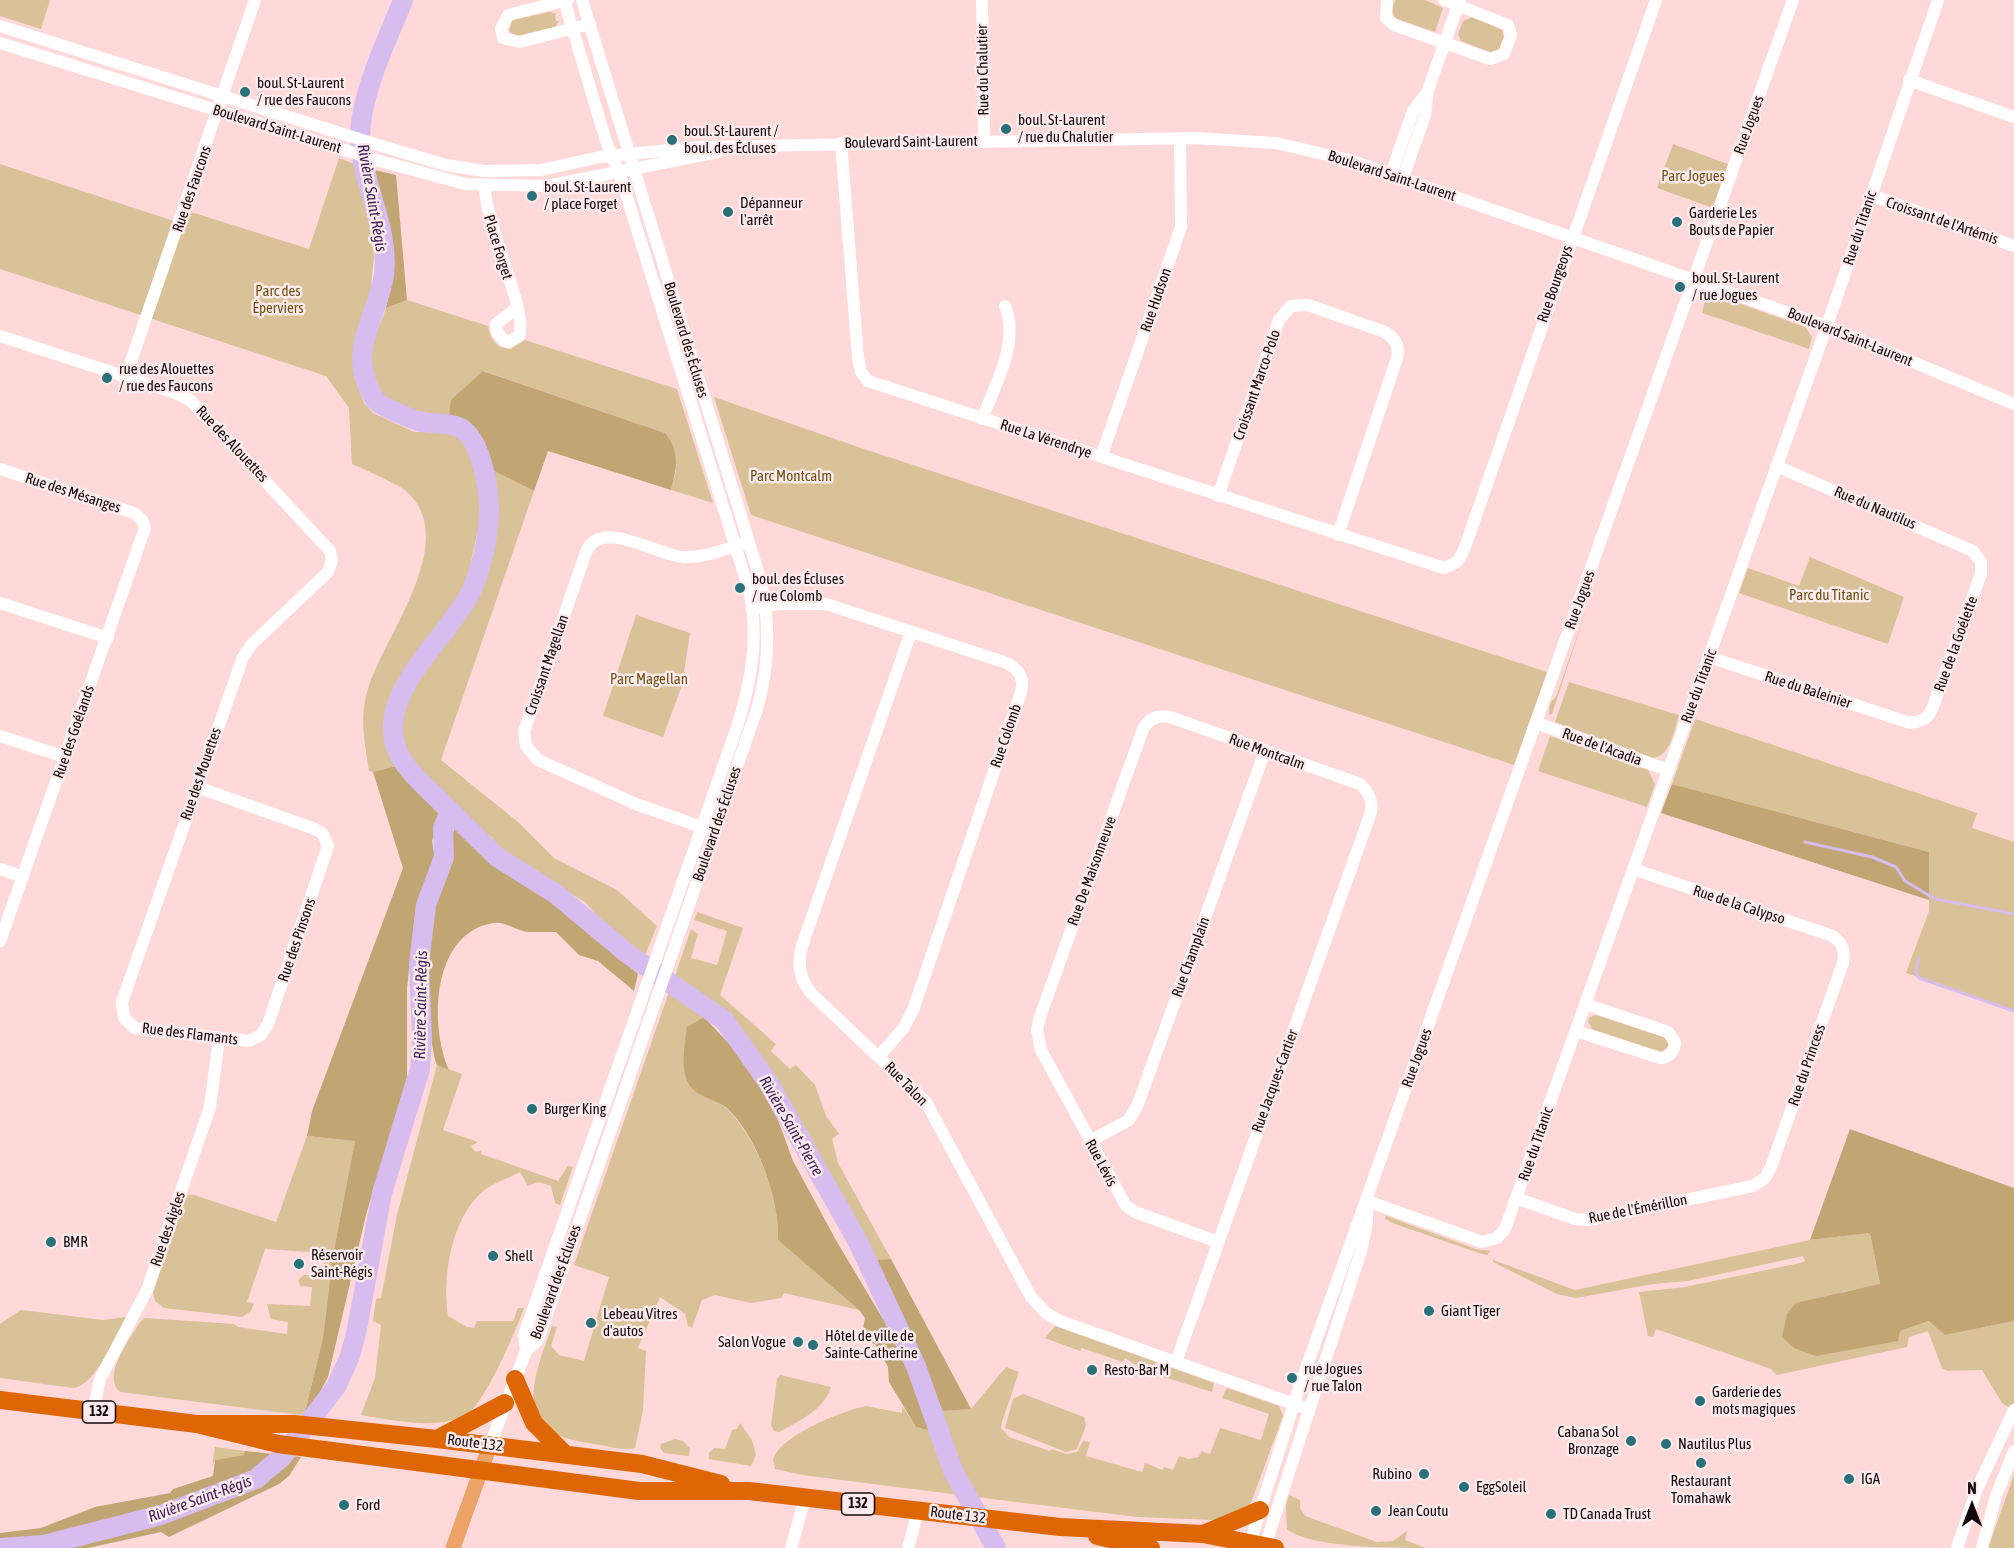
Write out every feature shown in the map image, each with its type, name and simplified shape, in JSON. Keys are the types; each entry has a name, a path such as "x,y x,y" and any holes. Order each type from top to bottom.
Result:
{"highway":[{"path":"515,1379 534,1423 566,1455"},
{"name":"Route 132","path":"0,1400 197,1424 294,1424 437,1438 642,1464 749,1491 1060,1527 1203,1534 1261,1547"},
{"path":"437,1438 505,1404"},
{"name":"Route 132","path":"197,1424 278,1444 480,1472 639,1491 749,1491"},
{"path":"1203,1534 1260,1510"},
{"name":"Route 132","path":"1060,1527 1151,1548"}],"main road":[{"path":"453,1548 490,1445"}],"street":[{"name":"Rue des Faucons","path":"126,376 255,0"},
{"name":"Boulevard des Écluses","path":"526,1351 538,1340 714,832 764,682 768,647 766,606 742,544 612,156 572,29 566,0 508,15 502,24 501,35 505,40 520,42 572,29 590,24"},
{"name":"Boulevard des Écluses","path":"526,1351 524,1335 750,685 755,643 753,608 742,544 630,154 582,0"},
{"path":"1387,0 1384,13 1388,21 1490,59 1500,58 1508,49 1511,35 1508,25 1459,3 1444,0"},
{"name":"Rue Bourgeoys","path":"1453,565 1464,550 1656,0"},
{"name":"Rue Jogues","path":"1261,1547 1253,1533 1294,1404 1793,0"},
{"name":"Rue du Titanic","path":"1366,1201 1487,1242 1502,1234 1710,657 1938,0"},
{"name":"Rue du Chalutier","path":"981,3 984,141"},
{"path":"1403,178 1425,115 1428,90 1459,3"},
{"name":"Boulevard Saint-Laurent","path":"0,26 446,165 498,172 541,170 612,156 700,147 1180,138 1235,139 1289,146 1326,154 1391,174 1694,279 1826,326 2014,404"},
{"name":"Boulevard Saint-Laurent","path":"0,43 380,161 445,180 485,186 547,186 734,148"},
{"path":"1909,80 2014,117"},
{"path":"1391,174 1413,111 1428,90"},
{"name":"Rue Hudson","path":"1101,457 1181,226 1180,138"},
{"name":"Rue La Vérendrye","path":"841,143 861,372 873,383 1439,568 1453,565"},
{"name":"Place Forget","path":"485,186 487,210 517,308"},
{"name":"Croissant de l'Artémis","path":"1871,195 2014,246"},
{"name":"Croissant Marco-Polo","path":"1218,496 1282,315 1296,304 1308,305 1385,332 1394,339 1398,348 1397,358 1338,535"},
{"path":"982,419 1011,337 1010,322 1005,306"},
{"name":"Rue des Alouettes","path":"0,336 173,392 195,404 326,544 332,560"},
{"name":"Rue du Nautilus","path":"1776,466 1973,551"},
{"name":"Rue des Mésanges","path":"0,469 134,513 143,522"},
{"name":"Rue des Goélands","path":"0,941 144,534 143,522"},
{"name":"Croissant Magellan","path":"714,832 641,806 538,760 526,746 524,732 586,552 593,541 610,536 684,557 700,556 742,544"},
{"name":"Rue de la Goélette","path":"1907,722 1923,720 1932,709 1981,574 1981,562 1973,551"},
{"name":"Rue des Mouettes","path":"124,1018 123,998 245,652 325,575 332,560"},
{"path":"0,603 108,638"},
{"name":"Rue Colomb","path":"753,608 820,603 1009,664 1021,675 1023,688 913,1010 903,1029 879,1056"},
{"name":"Rue Talon","path":"911,632 800,957 800,972 808,990 916,1090 929,1107 1031,1297 1040,1308 1060,1321 1308,1409"},
{"name":"Rue du Baleinier","path":"1710,657 1907,722"},
{"name":"Rue Montcalm","path":"1155,718 1170,717 1360,784 1371,800"},
{"name":"Rue De Maisonneuve","path":"1037,1030 1143,729 1155,718"},
{"name":"Rue de l'Acadia","path":"1536,723 1668,770"},
{"path":"0,736 65,757"},
{"name":"Rue Champlain","path":"1090,1141 1129,1120 1138,1104 1265,751"},
{"name":"Rue des Pinsons","path":"197,787 315,829 323,834 326,840 328,850 323,866 268,1024 258,1038"},
{"name":"Rue Jacques-Cartier","path":"1176,1362 1371,812 1371,800"},
{"path":"0,869 24,877"},
{"name":"Rue de la Calypso","path":"1633,869 1830,934 1842,945"},
{"name":"Rue du Princess","path":"1761,1182 1771,1167 1843,963 1842,945"},
{"path":"1576,1031 1660,1058 1668,1056 1675,1045 1668,1032 1585,1004"},
{"name":"Rue des Flamants","path":"124,1018 129,1024 140,1029 219,1039 246,1041 258,1038"},
{"name":"Rue Lévis","path":"1037,1030 1041,1050 1126,1206 1135,1212 1218,1242"},
{"name":"Rue des Aigles","path":"93,1412 100,1380 147,1290 210,1107 219,1039"},
{"name":"Rue de l'Émérillon","path":"1516,1198 1584,1220 1753,1186 1761,1182"},
{"name":"Rue Jogues","path":"1261,1547 1363,1245 1367,1222 1366,1201"},
{"path":"490,1445 526,1351"},
{"path":"1957,1548 1977,1489 2014,1410"},
{"path":"1982,1548 1996,1496 2014,1450"},
{"path":"791,1548 805,1498"},
{"path":"908,1548 918,1511"}],"green space":[{"path":"0,0 50,0 41,29 0,16"},
{"path":"1395,0 1425,0 1443,8 1435,32 1395,18 1392,10"},
{"path":"550,12 557,14 555,15 556,21 559,21 555,27 516,36 509,31 512,20"},
{"path":"1473,17 1502,30 1504,37 1498,51 1490,52 1461,41 1458,34 1463,21"},
{"name":"Parc Jogues","path":"1673,144 1728,164 1713,208 1657,188"},
{"name":"Parc des Éperviers","path":"339,158 357,165 368,201 374,256 370,297 355,340 354,375 364,403 373,413 414,432 442,430 456,432 469,445 476,458 476,477 485,515 484,525 477,534 464,594 397,686 387,725 389,746 396,766 373,772 369,771 365,740 363,720 365,699 377,667 414,588 423,561 426,535 421,511 406,491 352,464 349,408 326,376 0,269 0,164 186,225 191,212 309,249"},
{"path":"1718,296 1805,327 1812,337 1809,349 1702,313 1705,301"},
{"path":"407,300 488,326 492,339 506,349 511,349 525,340 677,389 713,503 671,490 676,471 665,433 484,371 452,400 449,417 409,408 385,396 375,387 370,375 369,355 386,308"},
{"name":"Parc Montcalm","path":"714,397 861,448 1547,672 1514,765 751,515"},
{"path":"494,471 534,491 441,760 518,822 554,858 617,890 657,926 644,957 615,937 585,902 497,851 493,838 461,814 428,781 414,763 404,743 399,724 401,705 407,691 436,657 451,632 463,621 489,549 495,511 492,495"},
{"name":"Parc du Titanic","path":"1810,557 1904,597 1888,644 1739,593 1748,568 1799,586"},
{"path":"1586,611 1552,714 1549,715 1550,703 1556,697"},
{"name":"Parc Magellan","path":"636,615 690,633 682,685 663,737 603,716"},
{"path":"1569,682 1679,715 1664,753 1653,758 1555,722"},
{"path":"1695,719 1977,813 1972,828 2014,842 2014,1011 1906,973 1929,911 1929,852 1672,784"},
{"path":"1550,736 1648,770 1655,784 1647,807 1538,771"},
{"path":"697,912 743,928 720,995 776,1044 771,1051 790,1069 796,1065 815,1085 826,1116 839,1134 832,1139 838,1163 891,1259 868,1261 835,1204 790,1114 756,1057 729,1024 675,976 691,929 698,934 691,958 717,965 727,931 694,920"},
{"path":"670,989 704,1017 687,1028 691,1087 727,1109 748,1136 771,1188 778,1224 778,1240 859,1310 784,1293 781,1298 751,1303 715,1295 702,1300 692,1328 688,1326 685,1314 660,1297 638,1348 646,1351 643,1411 635,1448 618,1448 564,1437 547,1428 538,1416 534,1401 535,1384 552,1326 557,1327 551,1346 559,1355 584,1361 609,1277 574,1265"},
{"path":"1596,1015 1666,1038 1669,1046 1661,1052 1592,1029 1588,1021 1590,1017"},
{"path":"437,1065 462,1074 443,1130 478,1142 471,1146 475,1152 482,1150 481,1154 558,1181 568,1166 573,1167 560,1205 555,1203 551,1186 539,1182 528,1186 520,1172 483,1191 463,1217 451,1249 448,1267 446,1301 448,1316 467,1327 474,1328 477,1321 513,1321 518,1308 524,1308 500,1365 475,1407 456,1419 416,1423 361,1415 375,1378 381,1325 373,1321 376,1299 381,1298 397,1215"},
{"path":"307,1136 355,1141 333,1255 323,1338 305,1412 300,1415 120,1392 115,1385 116,1367 125,1347 140,1322 145,1318 234,1324 238,1327 287,1334 288,1322 271,1319 267,1304 310,1306 312,1287 300,1286 298,1280 304,1275 323,1276 324,1253 265,1249 247,1302 254,1303 251,1311 242,1317 164,1308 155,1301 153,1293 186,1195 194,1195 276,1222"},
{"path":"1386,1216 1476,1249 1491,1251 1487,1255 1479,1253 1395,1224 1385,1219"},
{"path":"1870,1233 1880,1285 1842,1292 1899,1331 1930,1321 1945,1335 2014,1321 2014,1411 2002,1403 1982,1370 1948,1371 1942,1368 1928,1331 1909,1337 1907,1347 1777,1375 1771,1369 1656,1329 1653,1337 1648,1336 1639,1292 1685,1287 1800,1263 1805,1261 1803,1256 1688,1281 1653,1284 1576,1298 1557,1294 1493,1262 1493,1260 1575,1290 1810,1240"},
{"path":"21,1310 103,1320 126,1317 97,1370 81,1385 73,1388 0,1378 0,1324"},
{"path":"1055,1326 1156,1362 1155,1366 1144,1370 1125,1358 1123,1362 1082,1348 1080,1351 1045,1338"},
{"path":"1006,1367 1019,1372 1001,1428 1009,1437 1050,1451 1051,1449 1067,1454 1077,1452 1083,1441 1090,1442 1086,1456 1142,1472 1145,1463 1162,1470 1164,1467 1173,1470 1179,1456 1188,1459 1199,1457 1201,1451 1210,1454 1220,1428 1261,1440 1269,1414 1222,1398 1227,1388 1279,1406 1283,1416 1249,1506 1214,1520 1137,1517 976,1497 954,1450 941,1411 971,1409"},
{"path":"1169,1367 1214,1383 1212,1392 1164,1377"},
{"path":"780,1375 831,1387 828,1395 817,1408 779,1432 774,1431 771,1426 777,1379"},
{"path":"1023,1394 1084,1417 1086,1425 1077,1449 1066,1452 1005,1428 1013,1399"},
{"path":"866,1406 902,1413 902,1406 916,1427 931,1431 943,1464 960,1495 803,1475 775,1469 773,1460 777,1451 786,1442 828,1419"},
{"path":"740,1423 752,1440 756,1455 751,1466 709,1459 709,1453 714,1448 725,1449 732,1430 737,1429"},
{"path":"675,1439 683,1441 690,1448 689,1456 664,1453 660,1448 661,1444"},
{"path":"215,1447 245,1451 245,1455 215,1460 212,1467"},
{"path":"2014,1475 2014,1548 1988,1548"},
{"path":"1289,1495 1300,1500 1300,1508 1305,1516 1377,1542 1393,1541 1407,1531 1405,1540 1426,1548 1353,1546 1298,1535 1287,1529 1286,1506"}],"shaded area":[{"path":"375,170 396,175 407,300 386,308 391,256"},
{"path":"483,371 665,433 673,446 676,460 671,490 548,451 534,491 494,471 478,438 466,427 449,417 451,400"},
{"path":"396,766 442,814 432,841 435,858 416,906 407,988 407,1077 366,1215 328,1377 318,1396 305,1412 323,1338 333,1255 355,1141 307,1136 312,1111 403,868 373,772"},
{"path":"1672,784 1929,852 1929,900 1661,813"},
{"path":"459,823 504,867 544,891 638,974 634,991 598,961 579,955 556,932 528,932 497,923 473,930 458,944 447,962 441,983 438,1006 439,1029 449,1070 437,1065 434,1053 428,997 427,957 429,928 450,862 452,835"},
{"path":"704,1017 732,1047 757,1082 778,1120 793,1161 837,1242 883,1319 907,1349 907,1361 923,1400 931,1431 916,1427 889,1382 888,1367 875,1344 861,1338 865,1318 859,1310 778,1240 778,1224 771,1188 757,1152 738,1120 723,1105 694,1090 687,1081 684,1058 687,1027"},
{"path":"1850,1129 2014,1188 2014,1321 1945,1335 1929,1321 1900,1331 1898,1341 1816,1356 1794,1348 1782,1337 1787,1314 1796,1303 1880,1284 1870,1233 1810,1240"},
{"path":"891,1259 971,1409 941,1411 909,1333 868,1261"},
{"path":"245,1451 301,1457 289,1476 279,1484 169,1537 161,1532 88,1548 0,1548 0,1533 41,1528 95,1507 170,1493 173,1489 213,1476 215,1460 244,1455"}],"waterway":[{"name":"Rivière Saint-Régis","path":"0,1548 44,1545 161,1515 256,1479 282,1457 336,1387 350,1356 382,1193 420,1069 422,1039 419,964 426,905 444,857 443,828 450,811 404,763 394,740 394,716 402,693 415,670 463,605 474,585 480,567 489,519 485,476 472,439 456,426 419,421 385,407 374,398 364,373 363,345 381,290 385,255 362,156 360,136 362,116 374,72 403,0"},
{"name":"Rivière Saint-Pierre","path":"450,811 497,857 556,894 628,954 724,1020 768,1082 858,1242 916,1366 953,1471 996,1548"},
{"path":"1805,842 1872,857 1896,867 1905,881 1935,899 2014,914"},
{"path":"1919,958 1916,972 1919,978 2014,1011"}],"place":[{"name":"boul. St-Laurent / rue des Faucons","path":"245,92"},
{"name":"boul. St-Laurent / rue du Chalutier","path":"1006,129"},
{"name":"boul. St-Laurent / boul. des Écluses","path":"672,140"},
{"name":"boul. St-Laurent / place Forget","path":"532,196"},
{"name":"Dépanneur l'arrêt","path":"728,212"},
{"name":"Garderie Les Bouts de Papier","path":"1677,222"},
{"name":"boul. St-Laurent / rue Jogues","path":"1680,287"},
{"name":"rue des Alouettes / rue des Faucons","path":"107,378"},
{"name":"boul. des Écluses / rue Colomb","path":"740,588"},
{"name":"Burger King","path":"532,1109"},
{"name":"BMR","path":"51,1242"},
{"name":"Shell","path":"493,1256"},
{"name":"Réservoir Saint-Régis","path":"299,1264"},
{"name":"Giant Tiger","path":"1429,1311"},
{"name":"Lebeau Vitres d'autos","path":"591,1323"},
{"name":"Salon Vogue","path":"798,1342"},
{"name":"Hôtel de ville de Sainte-Catherine","path":"813,1345"},
{"name":"Resto-Bar M","path":"1092,1370"},
{"name":"rue Jogues / rue Talon","path":"1292,1378"},
{"name":"Garderie des mots magiques","path":"1700,1401"},
{"name":"Cabana Sol Bronzage","path":"1631,1441"},
{"name":"Nautilus Plus","path":"1666,1444"},
{"name":"Restaurant Tomahawk","path":"1701,1463"},
{"name":"Rubino","path":"1424,1474"},
{"name":"IGA","path":"1849,1479"},
{"name":"EggSoleil","path":"1464,1487"},
{"name":"Ford","path":"344,1505"},
{"name":"Jean Coutu","path":"1376,1511"},
{"name":"TD Canada Trust","path":"1551,1514"}]}
